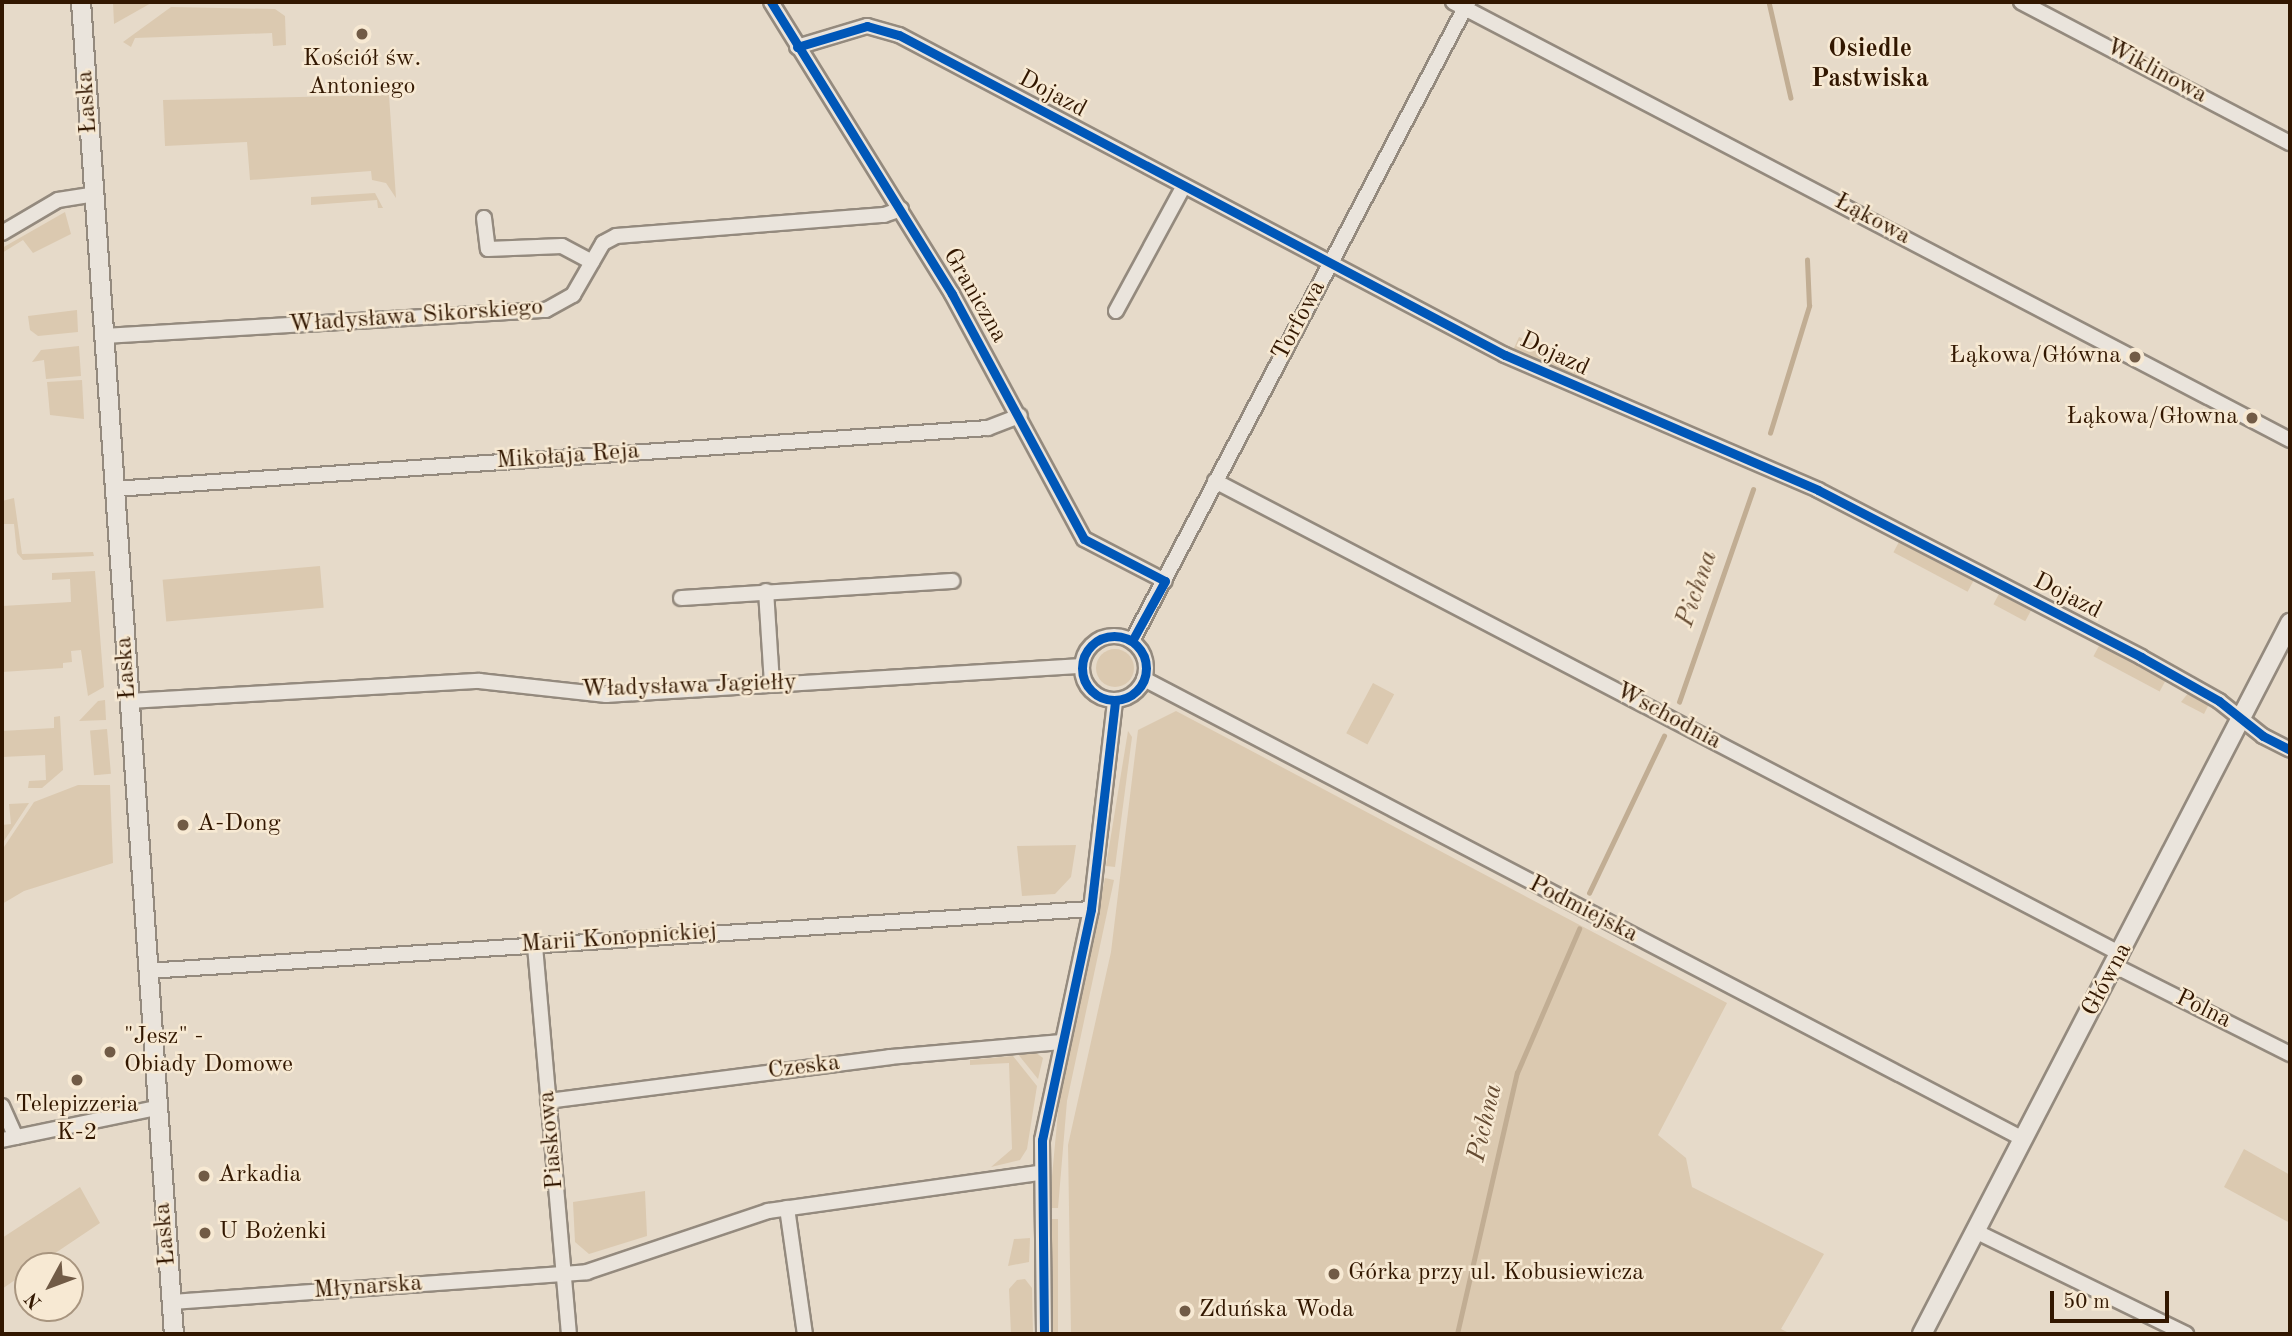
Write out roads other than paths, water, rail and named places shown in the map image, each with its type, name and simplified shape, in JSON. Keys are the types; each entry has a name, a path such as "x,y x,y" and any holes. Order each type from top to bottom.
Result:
{"street":[{"name":"Łaska","path":"81,2 174,1334"},
{"name":"Graniczna","path":"771,2 901,209 1020,416 1084,539 1165,581"},
{"name":"Wiklinowa","path":"2021,2 2290,143"},
{"name":"Torfowa","path":"1132,641 1331,262 1462,4"},
{"name":"Łąkowa","path":"1462,4 2290,440"},
{"name":"Dojazd","path":"797,47 850,29 882,28 1506,355 1818,490 2141,657 2219,701 2241,719 2290,750"},
{"path":"1116,311 1184,186"},
{"path":"2,233 58,200 94,194"},
{"name":"Władysława Sikorskiego","path":"104,336 546,310 573,295 603,243 616,236 884,215 901,209"},
{"path":"484,218 488,249 562,246 592,262"},
{"name":"Mikołaja Reja","path":"114,489 988,428 1020,416"},
{"name":"Wschodnia","path":"1215,481 2118,960"},
{"path":"681,598 952,581"},
{"path":"766,591 772,685"},
{"name":"Główna","path":"1922,1334 2118,960 2290,623"},
{"path":"1104,637 1132,641 1144,658 1144,679 1133,694 1115,700 1088,686 1082,666 1088,648 1104,637"},
{"name":"Władysława Jagiełły","path":"129,701 479,681 606,695 1082,666"},
{"name":"Podmiejska","path":"1144,679 2023,1139"},
{"path":"1044,1334 1040,1173 1060,1042 1091,909 1115,700"},
{"name":"Marii Konopnickiej","path":"147,971 1091,909"},
{"name":"Piaskowa","path":"535,946 569,1334"},
{"name":"Polna","path":"2118,960 2290,1054"},
{"name":"Czeska","path":"548,1101 917,1054 1060,1042"},
{"path":"2,1106 9,1138 157,1108"},
{"name":"Młynarska","path":"172,1303 587,1272 787,1208 1040,1173"},
{"path":"787,1208 805,1334"},
{"path":"1975,1231 2186,1334"}],"waterway":[{"name":"Pichna","path":"1769,2 1791,98"},
{"name":"Pichna","path":"1770,433 1809,306 1807,260"},
{"name":"Pichna","path":"1679,702 1753,489"},
{"name":"Pichna","path":"1589,893 1664,736"},
{"name":"Pichna","path":"1457,1334 1517,1073 1579,929"}],"place":[{"name":"Kościół św. Antoniego","path":"362,34"},
{"name":"Łąkowa/Główna","path":"2135,357"},
{"name":"Łąkowa/Głowna","path":"2252,418"},
{"name":"A-Dong","path":"183,825"},
{"name":"\"Jesz\" - Obiady Domowe","path":"110,1052"},
{"name":"Telepizzeria K-2","path":"77,1080"},
{"name":"Arkadia","path":"204,1176"},
{"name":"U Bożenki","path":"205,1233"},
{"name":"Górka przy ul. Kobusiewicza","path":"1334,1274"},
{"name":"Zduńska Woda","path":"1185,1311"}],"district":[{"name":"Osiedle Pastwiska","path":"1870,65"}]}
